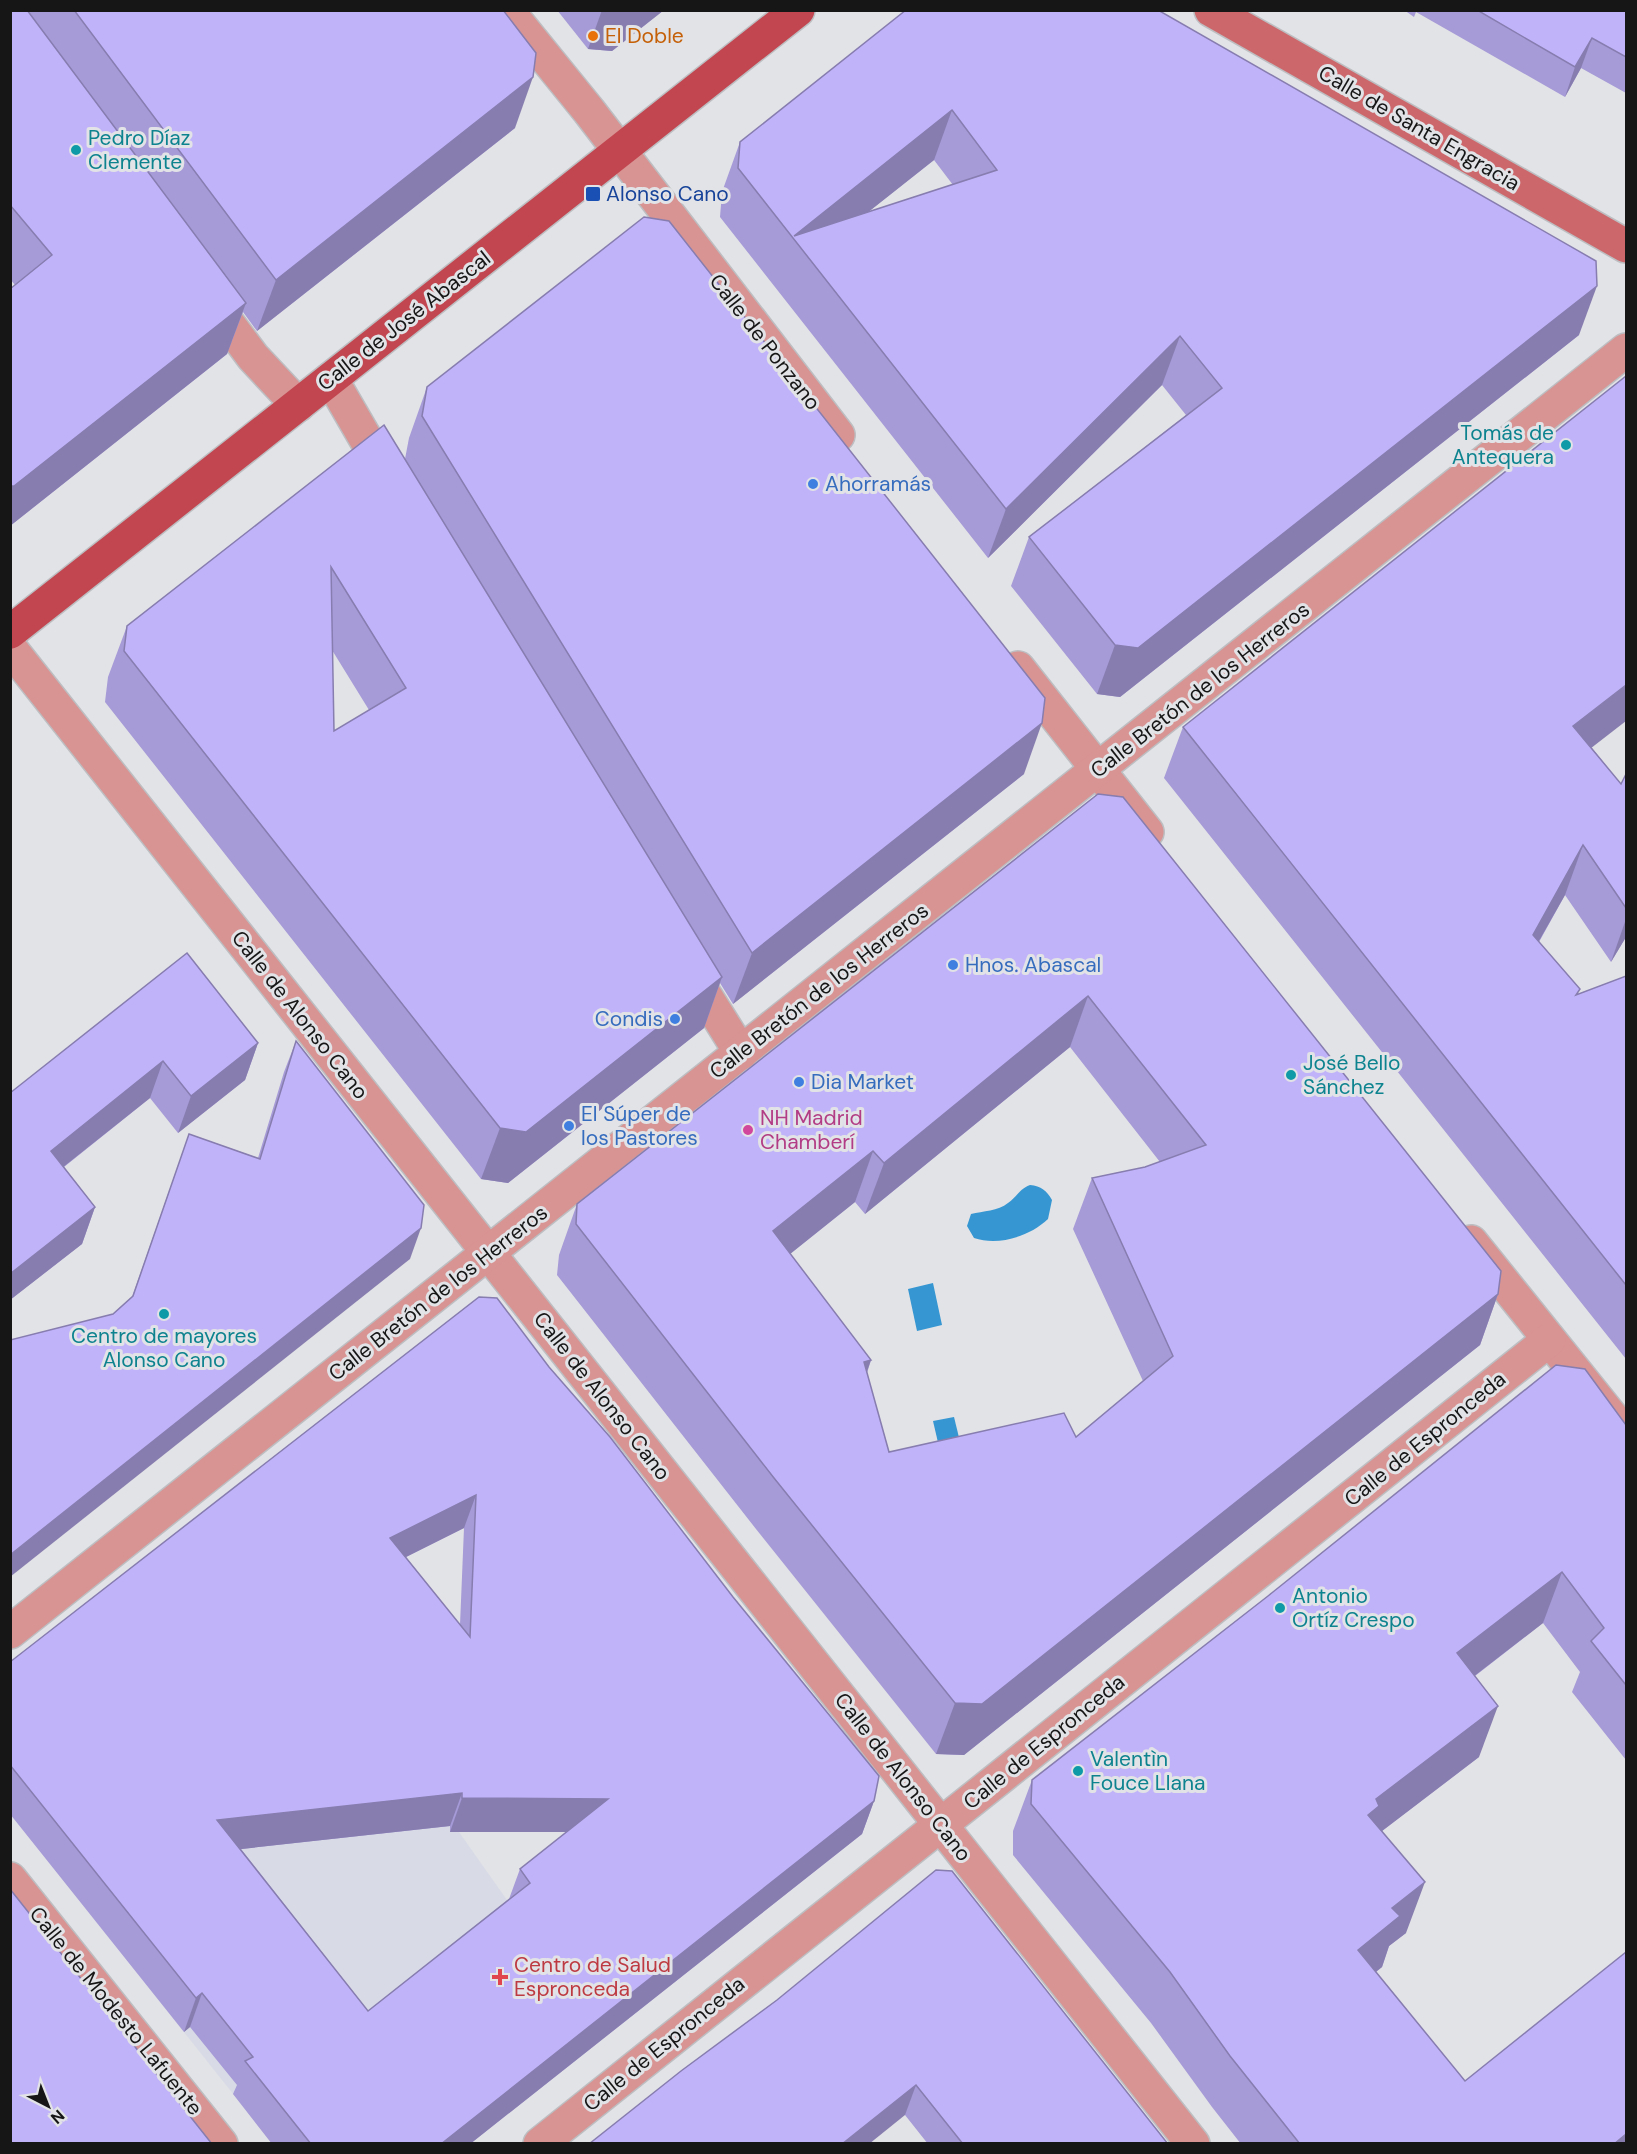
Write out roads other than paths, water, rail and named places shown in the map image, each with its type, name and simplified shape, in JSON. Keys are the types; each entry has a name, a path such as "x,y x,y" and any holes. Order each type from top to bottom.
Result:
{"main road":[{"name":"Calle de José Abascal","path":"10,632 798,10"},
{"name":"Calle de Santa Engracia","path":"1211,10 1626,246"}],"street":[{"name":"Calle de Ponzano","path":"507,10 589,111 856,459"},
{"path":"189,271 253,357 298,405"},
{"name":"Calle Bretón de los Herreros","path":"10,1632 1626,350"},
{"path":"331,379 404,504"},
{"path":"1001,646 1097,771 1168,858"},
{"name":"Calle de Alonso Cano","path":"10,648 1193,2144"},
{"path":"672,941 741,1053"},
{"path":"1454,1220 1626,1435"},
{"name":"Calle de Espronceda","path":"540,2144 1549,1340"},
{"name":"Calle de Modesto Lafuente","path":"10,1879 221,2144"}],"water":[{"path":"1030,1185 1043,1190 1052,1200 1048,1219 1032,1231 1013,1238 993,1241 974,1238 967,1226 971,1214 1004,1206"},
{"path":"933,1283 942,1325 917,1331 908,1289"},
{"path":"954,1417 964,1458 943,1464 933,1421"}],"place":[{"name":"El Doble","path":"593,36"},
{"name":"Pedro Díaz Clemente","path":"76,150"},
{"name":"Alonso Cano","path":"593,194"},
{"name":"Tomás de Antequera","path":"1566,445"},
{"name":"Ahorramás","path":"813,484"},
{"name":"Hnos. Abascal","path":"953,965"},
{"name":"Condis","path":"675,1019"},
{"name":"José Bello Sánchez","path":"1291,1075"},
{"name":"Dia Market","path":"799,1082"},
{"name":"El Súper de los Pastores","path":"569,1126"},
{"name":"NH Madrid Chamberí","path":"748,1130"},
{"name":"Centro de mayores Alonso Cano","path":"164,1314"},
{"name":"Antonio Ortíz Crespo","path":"1280,1608"},
{"name":"Valentìn Fouce Llana","path":"1078,1771"},
{"name":"Centro de Salud Espronceda","path":"500,1977"}]}
